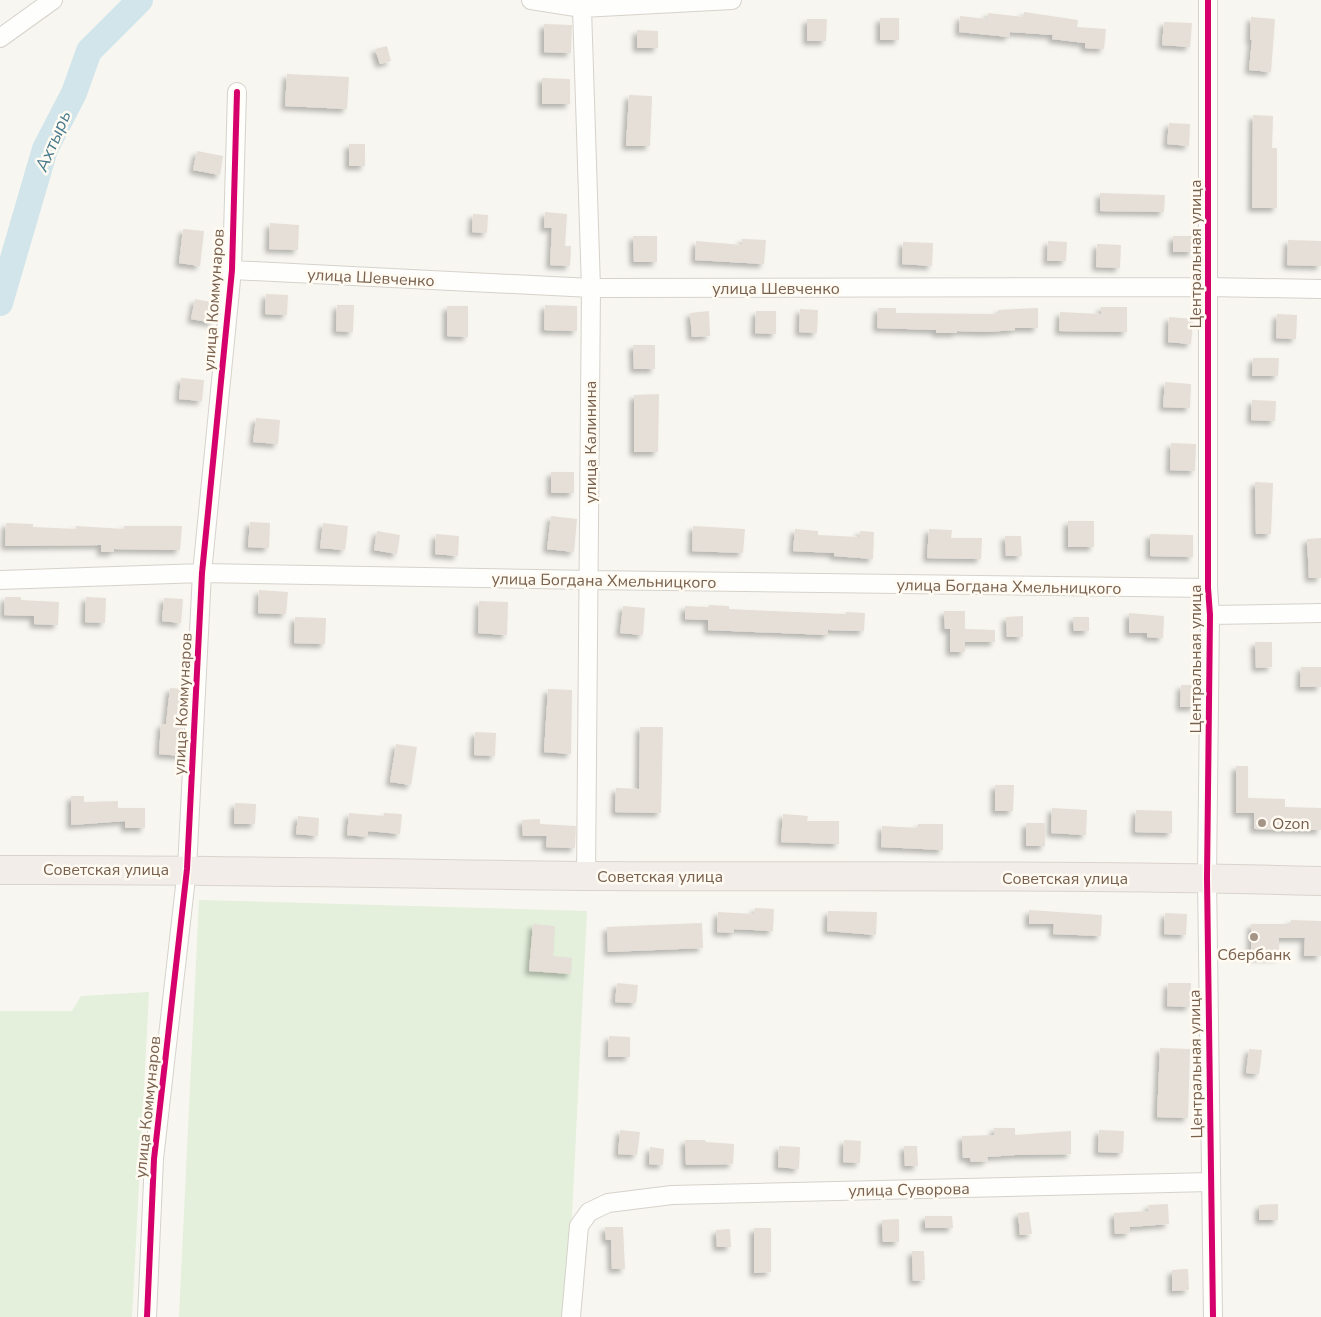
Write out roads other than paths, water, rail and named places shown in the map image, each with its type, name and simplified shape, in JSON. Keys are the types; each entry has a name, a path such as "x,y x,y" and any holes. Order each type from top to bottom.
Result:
{"highway":[{"name":"Советская улица","path":"0,870 187,869 586,876 1207,878 1321,881"}],"street":[{"path":"0,38 53,0"},
{"path":"531,0 582,8 732,0"},
{"name":"Центральная улица","path":"1208,0 1208,588 1210,615 1207,878 1213,1317"},
{"name":"улица Калинина","path":"582,8 590,288 586,876"},
{"name":"улица Коммунаров","path":"147,1317 154,1159 187,869 202,573 232,270 238,92"},
{"name":"улица Шевченко","path":"232,270 590,288 1208,287 1321,289"},
{"name":"улица Богдана Хмельницкого","path":"0,580 202,573 1208,588"},
{"path":"1210,615 1321,613"},
{"name":"улица Суворова","path":"571,1317 579,1226 589,1212 608,1203 672,1195 1210,1182"}],"waterway":[{"name":"Ахтырь","path":"0,303 45,149 74,93 89,51 140,0"}],"place":[{"name":"Ozon","path":"1262,823"},
{"name":"Сбербанк","path":"1254,937"}]}
